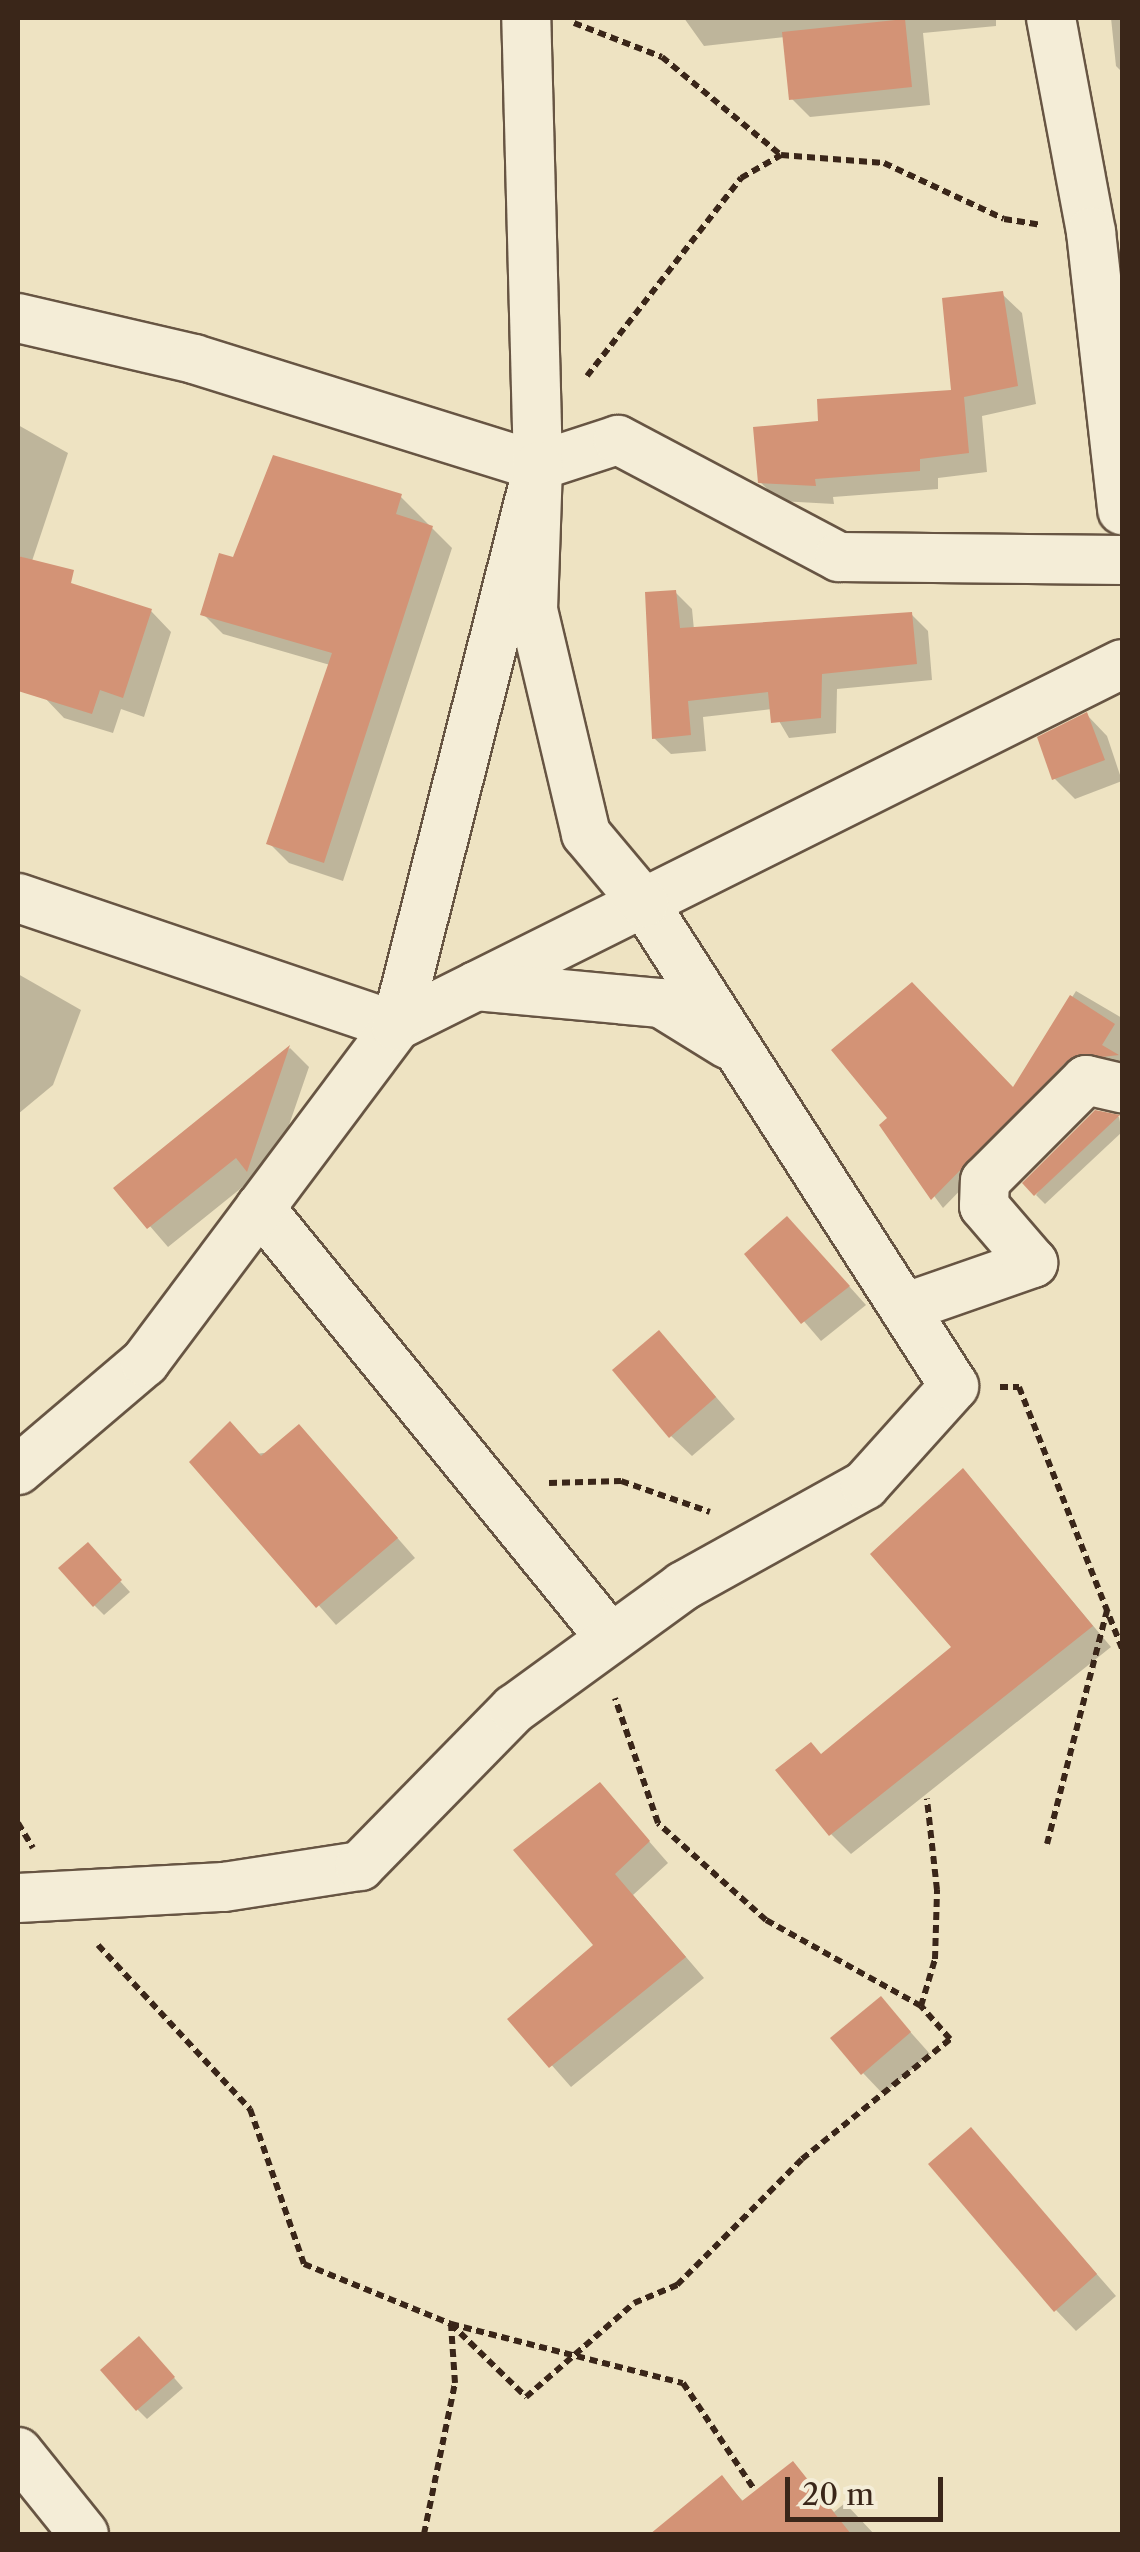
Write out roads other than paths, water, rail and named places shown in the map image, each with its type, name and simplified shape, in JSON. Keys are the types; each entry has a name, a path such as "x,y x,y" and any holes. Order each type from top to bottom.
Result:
{"street":[{"path":"18,1898 64,1899 360,1866 514,1709 683,1586 865,1484 954,1386 644,902 586,834 533,610 538,466 526,18"},
{"path":"1050,18 1091,232 1122,510"},
{"path":"18,318 194,359 538,466 618,440 839,557 1122,560"},
{"path":"18,1470 144,1362 396,1026 538,466"},
{"path":"18,898 396,1026 1122,664"},
{"path":"476,986 661,1002 739,1052"},
{"path":"904,1308 1033,1264 984,1206 986,1181 1086,1080 1122,1088"},
{"path":"260,1208 513,1515 620,1633"},
{"path":"18,2452 84,2534"}]}
